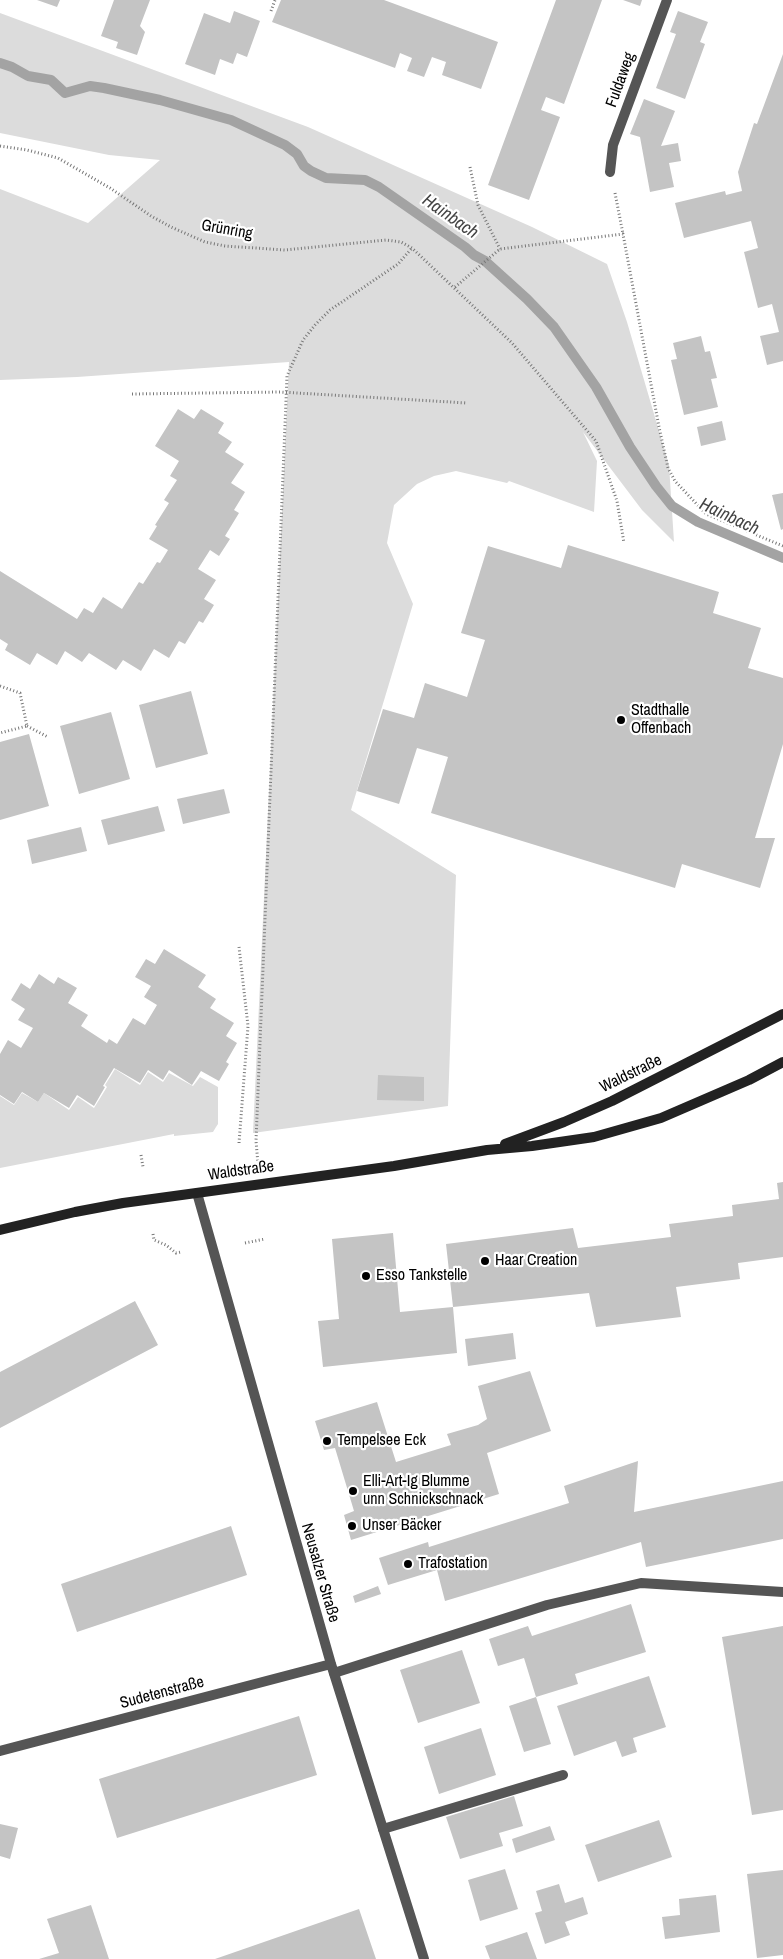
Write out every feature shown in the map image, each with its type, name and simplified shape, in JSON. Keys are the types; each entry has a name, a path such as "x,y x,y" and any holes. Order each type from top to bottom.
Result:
{"main road":[{"name":"Waldstraße","path":"487,1150 564,1122 596,1108 783,1014"},
{"name":"Waldstraße","path":"0,1230 75,1212 123,1203 394,1166 487,1150 594,1137 661,1118 749,1080 783,1062"}],"street":[{"name":"Fuldaweg","path":"610,172 613,145 667,0"},
{"name":"Neusalzer Straße","path":"197,1193 332,1669 424,1959"},
{"name":"Sudetenstraße","path":"0,1751 332,1669 547,1605 641,1583 783,1592"},
{"path":"383,1829 563,1775"}],"path":[{"path":"271,11 275,0"},
{"name":"Grünring","path":"0,146 27,150 58,158 110,188 158,220 205,242 225,246 285,250 386,240 401,242 412,248 512,343 596,440 617,501 624,543"},
{"path":"470,167 478,205 500,249"},
{"path":"610,172 668,468 675,481 706,514 783,546"},
{"path":"455,287 500,249 623,234"},
{"path":"257,1152 287,376 303,340 315,325 330,310 398,264 412,248"},
{"path":"132,394 285,393 467,402"},
{"path":"0,686 20,693 27,726"},
{"path":"0,733 27,726 48,737"},
{"path":"239,947 248,1026 239,1143"},
{"path":"141,1155 143,1168"},
{"path":"153,1234 154,1240 176,1253 181,1252"},
{"path":"245,1243 265,1240"}],"shaded area":[{"path":"0,13 308,127 532,227 607,264 627,322 669,465 674,542 642,510 583,432 597,461 594,512 509,481 507,483 456,471 434,476 417,484 394,505 387,543 413,604 351,810 456,875 448,1106 253,1133 289,362 77,377 0,380 0,189 88,223 160,160 109,155 0,133"},
{"path":"115,1069 140,1085 148,1072 163,1082 169,1073 193,1086 200,1077 218,1087 218,1124 213,1132 174,1136 174,1134 0,1168 0,1096 14,1105 22,1093 38,1102 44,1093 69,1110 78,1097 94,1108"}],"building":[{"path":"37,0 60,0 57,7"},
{"path":"114,0 150,0 140,26 145,32 137,55 116,48 118,42 101,36"},
{"path":"281,0 384,0 498,42 481,89 442,75 446,62 432,57 424,77 407,71 412,58 400,53 395,68 272,22"},
{"path":"556,0 602,0 564,104 546,97 541,110 560,117 529,200 488,185"},
{"path":"623,0 642,0 640,6"},
{"path":"234,11 260,21 247,57 237,53 233,64 220,59 215,75 185,64 204,13 230,23"},
{"path":"678,11 708,22 700,42 705,44 685,99 656,88 676,34 670,32"},
{"path":"783,54 783,361 767,365 760,336 779,332 772,304 758,308 744,252 758,248 751,221 684,238 675,203 725,191 726,195 742,191 738,172 754,123 757,124"},
{"path":"644,99 675,111 661,146 678,143 681,161 669,163 674,187 650,192 640,137 630,134"},
{"path":"701,336 705,352 710,351 717,378 711,379 718,407 684,415 671,360 677,359 673,343"},
{"path":"178,409 194,419 201,409 224,423 218,433 232,442 225,452 244,464 231,483 245,492 234,510 239,513 225,536 230,539 219,556 210,550 198,569 216,580 204,599 214,605 203,623 199,621 185,644 179,641 169,658 154,649 141,671 123,660 116,670 89,653 82,662 65,651 57,665 37,653 30,665 5,650 8,644 0,639 0,571 77,619 84,608 93,613 103,597 122,609 139,582 143,584 157,562 160,563 168,550 149,539 157,526 155,525 169,503 164,500 177,480 170,476 179,461 155,446"},
{"path":"722,421 726,440 701,446 697,427"},
{"path":"783,493 783,529 781,530 772,495"},
{"name":"Stadthalle Offenbach","path":"568,545 719,592 713,613 761,628 748,668 783,678 783,744 755,838 775,838 760,888 682,864 675,888 431,813 448,757 417,748 399,804 357,791 383,709 414,718 425,683 467,697 485,640 461,633 488,546 561,568"},
{"path":"191,691 208,754 156,768 139,705"},
{"path":"111,712 130,779 79,794 60,726"},
{"path":"29,734 49,806 0,820 0,742"},
{"path":"224,789 230,813 183,824 177,799"},
{"path":"158,806 165,831 108,845 101,820"},
{"path":"81,827 87,851 32,864 27,840"},
{"path":"164,949 206,975 198,987 216,999 210,1008 234,1023 226,1036 237,1043 226,1062 229,1064 219,1081 201,1071 192,1085 169,1070 163,1080 148,1070 140,1083 114,1068 94,1106 77,1095 69,1108 44,1093 38,1102 22,1092 14,1104 0,1095 0,1054 8,1040 21,1048 33,1028 18,1020 25,1009 11,1000 21,983 30,989 39,974 54,984 58,977 77,988 68,1003 88,1015 81,1026 107,1043 109,1039 117,1044 133,1018 145,1025 157,1005 144,997 151,986 135,977 146,959 155,964"},
{"path":"378,1075 424,1077 424,1101 377,1100"},
{"path":"783,1182 783,1257 738,1263 740,1279 676,1287 681,1317 596,1327 589,1293 453,1307 446,1244 573,1228 578,1248 671,1237 669,1224 733,1216 732,1205 779,1199 777,1183"},
{"path":"393,1233 400,1312 453,1307 457,1353 323,1367 318,1321 339,1319 332,1239"},
{"path":"135,1301 158,1345 0,1428 0,1372"},
{"path":"513,1333 516,1359 468,1366 465,1339"},
{"path":"530,1371 551,1431 487,1453 499,1494 351,1540 344,1515 354,1511 335,1448 324,1450 315,1421 377,1402 396,1462 451,1445 447,1434 478,1425 487,1419 478,1386"},
{"path":"638,1461 634,1512 783,1481 783,1539 646,1567 641,1542 445,1601 437,1570 388,1585 379,1558 428,1542 429,1547 569,1503 564,1486"},
{"path":"231,1526 247,1575 77,1632 61,1584"},
{"path":"378,1586 381,1594 355,1603 353,1596"},
{"path":"631,1604 646,1652 575,1674 578,1684 536,1697 524,1658 498,1666 489,1639 528,1626 532,1636"},
{"path":"783,1626 783,1810 752,1815 722,1637"},
{"path":"462,1650 480,1703 418,1723 400,1670"},
{"path":"649,1676 666,1727 633,1738 637,1752 622,1757 616,1741 574,1756 557,1706"},
{"path":"536,1697 551,1744 524,1752 509,1706"},
{"path":"299,1716 317,1775 117,1838 99,1779"},
{"path":"481,1728 496,1775 439,1794 424,1747"},
{"path":"514,1796 523,1826 499,1833 503,1846 460,1859 446,1817"},
{"path":"659,1820 672,1857 598,1882 585,1845"},
{"path":"0,1824 18,1828 10,1859 0,1856"},
{"path":"550,1826 555,1840 516,1853 512,1839"},
{"path":"505,1869 518,1909 480,1921 468,1880"},
{"path":"783,1870 783,1955 757,1958 747,1874"},
{"path":"559,1884 565,1903 583,1897 588,1914 565,1922 570,1935 545,1944 535,1913 542,1911 536,1891"},
{"path":"716,1895 720,1932 665,1939 662,1917 680,1915 679,1899"},
{"path":"91,1905 109,1959 39,1959 59,1953 47,1919"},
{"path":"359,1909 376,1959 215,1959"},
{"path":"527,1932 537,1959 490,1959 485,1946"}],"waterway":[{"name":"Hainbach","path":"0,63 28,76 51,80 65,93 90,86 104,88 160,100 231,120 285,145 297,154 304,166 326,178 365,180 379,187 485,261 527,299 554,327 596,387 630,447 672,506 698,522 783,558"}],"place":[{"name":"Stadthalle Offenbach","path":"621,720"},
{"name":"Haar Creation","path":"485,1261"},
{"name":"Esso Tankstelle","path":"366,1276"},
{"name":"Tempelsee Eck","path":"327,1441"},
{"name":"Elli-Art-Ig Blumme unn Schnickschnack","path":"353,1491"},
{"name":"Unser Bäcker","path":"352,1526"},
{"name":"Trafostation","path":"408,1564"}]}
